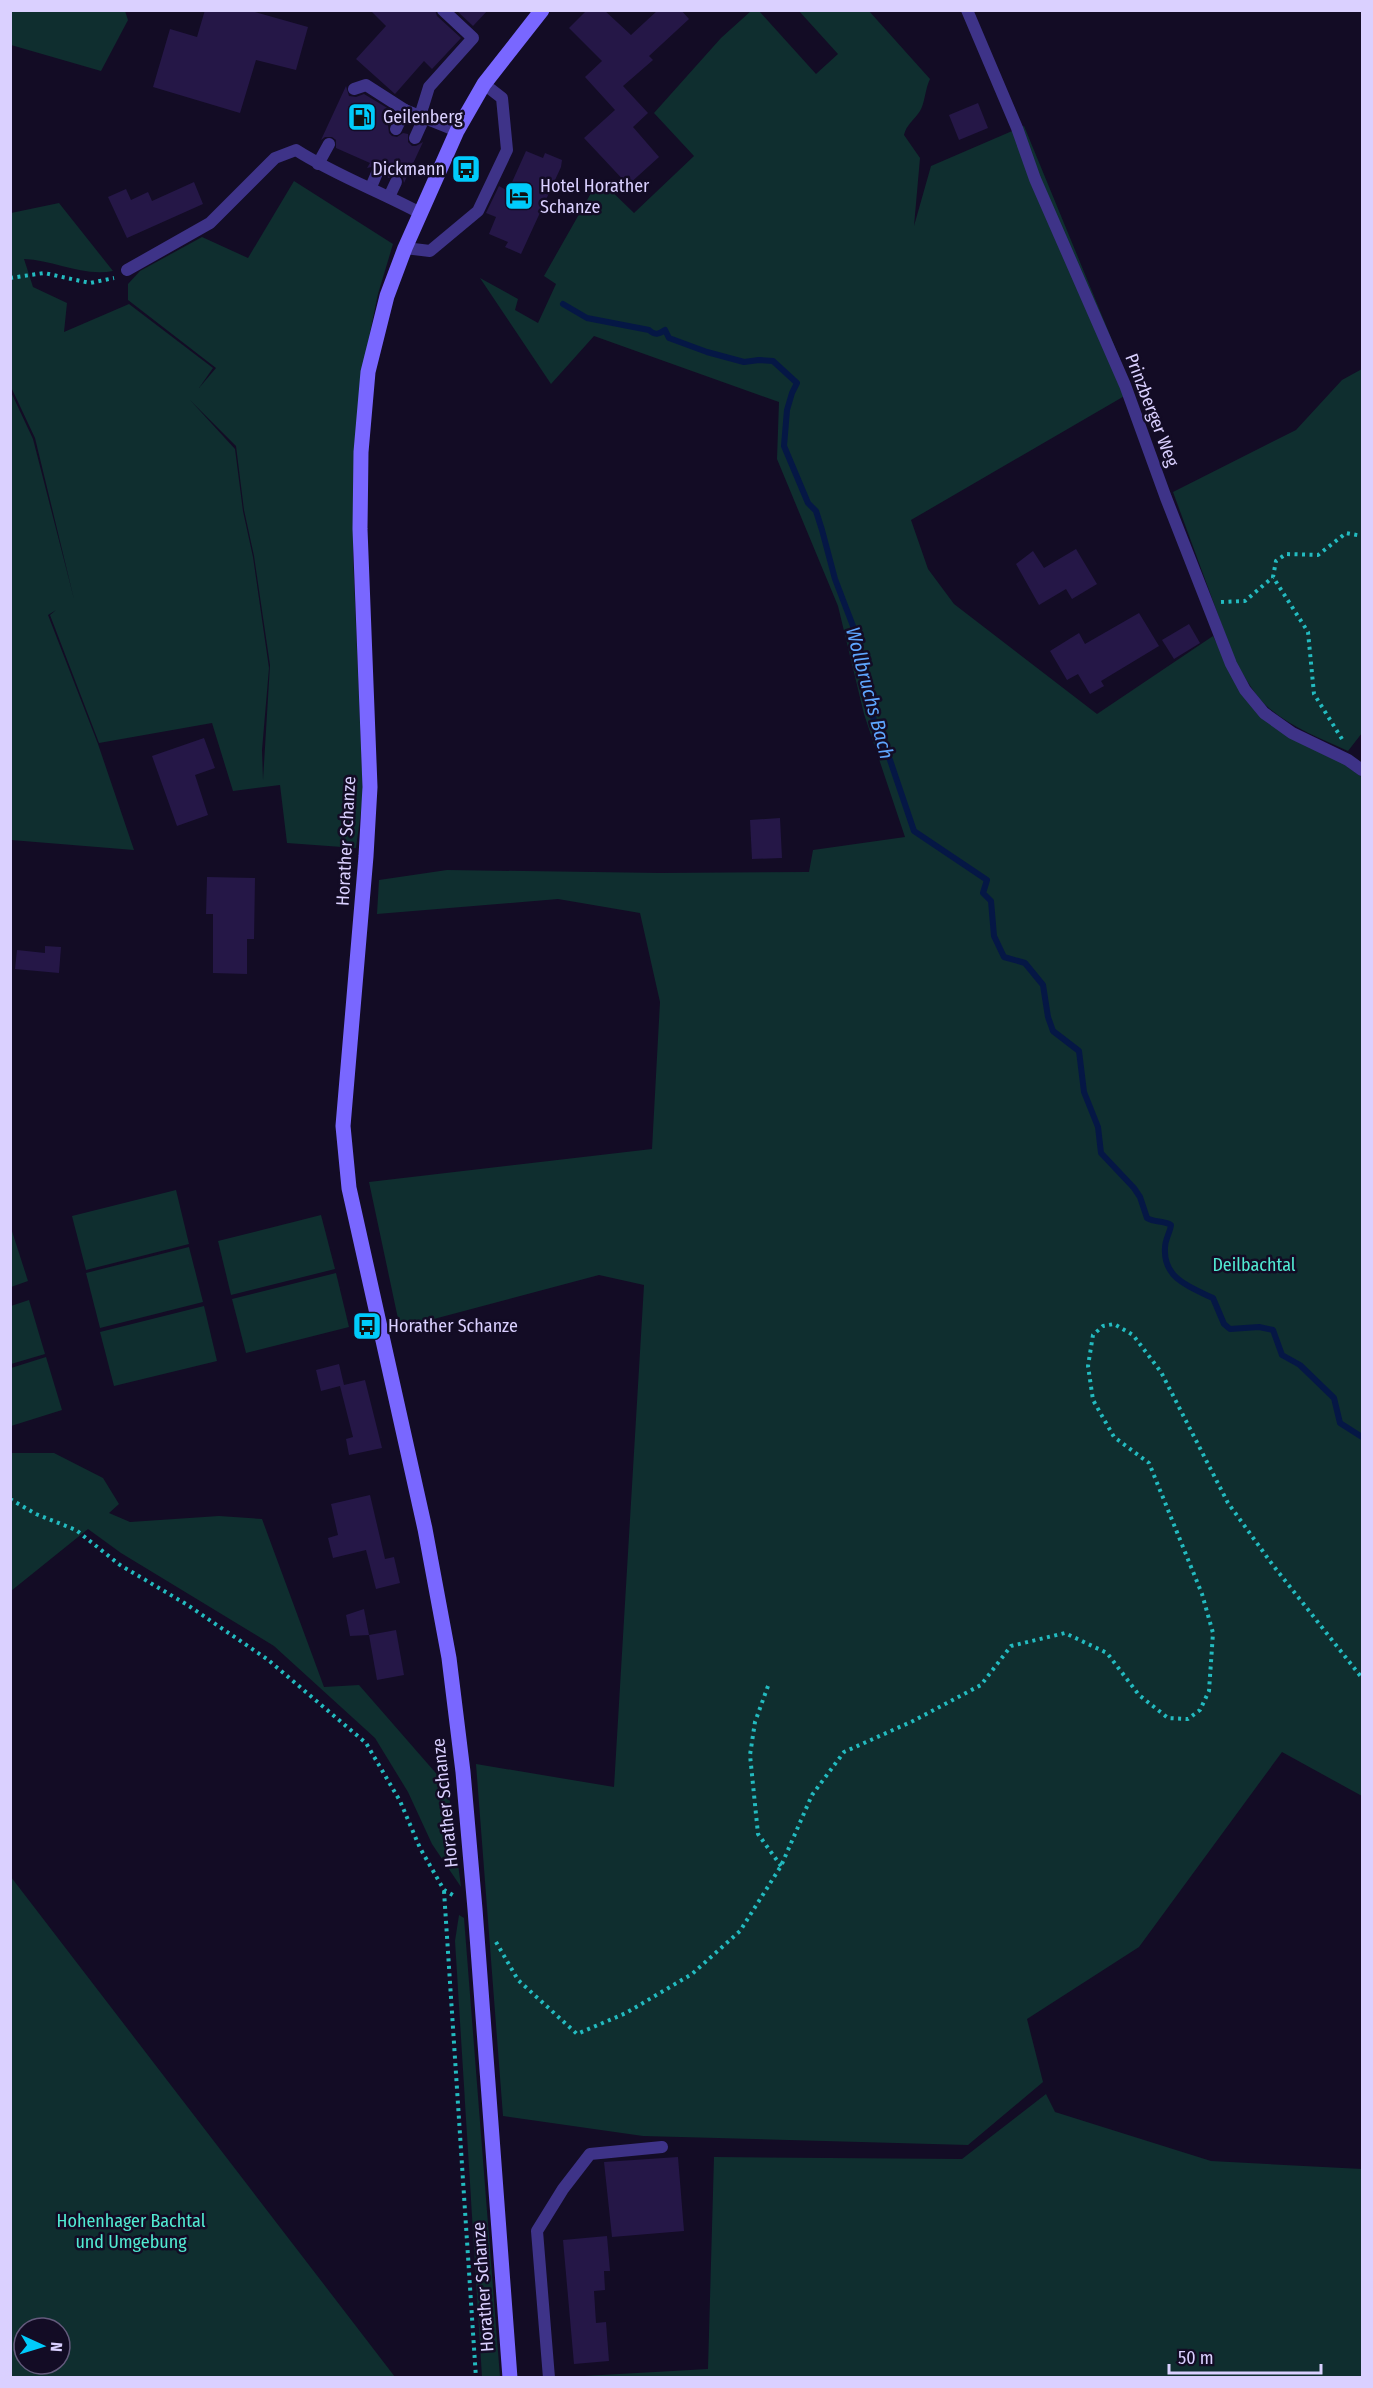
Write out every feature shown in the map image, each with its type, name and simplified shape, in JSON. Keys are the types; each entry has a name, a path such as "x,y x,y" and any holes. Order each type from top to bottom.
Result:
{"main road":[{"name":"Horather Schanze","path":"510,2378 475,1909 463,1772 449,1658 425,1529 349,1188 343,1126 370,787 360,529 361,452 368,372 387,296 420,213 458,131 484,84 538,14"}],"lane":[{"path":"415,138 429,87 473,38 443,10"},
{"name":"Prinzberger Weg","path":"967,10 1017,128 1035,179 1125,385 1235,673 1245,690 1264,713 1292,734 1348,760 1362,770"},
{"path":"405,248 430,251 478,211 507,150 502,98 484,84"},
{"path":"354,89 366,85 405,110 458,131"},
{"path":"396,129 405,110"},
{"path":"318,164 329,144"},
{"path":"127,270 210,223 275,158 296,150 318,164 420,213"},
{"path":"370,187 377,173"},
{"path":"389,197 396,182"},
{"path":"549,2378 537,2231 563,2188 590,2154 662,2147"}],"path":[{"path":"10,278 44,273 90,284 114,278 127,270"},
{"path":"1348,760 1341,738 1314,694 1308,633 1273,577 1275,561 1286,554 1318,555 1346,533 1362,536"},
{"path":"1206,602 1245,601 1273,577"},
{"path":"495,1941 518,1980 577,2034 626,2013 692,1974 740,1931 781,1866 812,1795 844,1752 913,1721 981,1685 1011,1646 1065,1633 1107,1653 1139,1695 1168,1718 1188,1719 1200,1710 1209,1691 1213,1633 1202,1594 1149,1462 1114,1437 1093,1400 1088,1366 1093,1335 1103,1326 1114,1324 1133,1335 1161,1371 1228,1503 1272,1564 1362,1678"},
{"path":"10,1499 36,1514 76,1530 120,1564 186,1604 267,1659 366,1743 400,1801 420,1848 444,1890 476,2378"},
{"path":"768,1686 755,1722 750,1755 758,1834 781,1866"},
{"path":"444,1890 475,1909"}],"green space":[{"path":"10,11 125,11 128,20 101,71 11,45"},
{"name":"Deilbachtal","path":"751,11 759,11 816,74 838,54 799,11 869,11 930,79 922,108 908,125 904,135 920,158 914,226 931,166 1024,126 1133,391 911,520 928,569 954,604 1097,714 1213,636 1241,692 1362,777 1362,1796 1282,1752 1139,1947 1027,2019 1043,2082 968,2145 643,2136 503,2116 476,1764 614,1787 644,1285 599,1275 400,1328 369,1182 652,1149 660,1002 640,913 558,899 377,914 379,880 447,870 660,873 809,872 813,850 905,837 864,714 838,606 777,459 779,402 594,336 551,384 480,278 518,299 515,310 538,323 556,284 544,276 599,179 634,213 694,156 654,113 721,38"},
{"path":"294,181 393,244 378,294 361,376 354,468 353,555 363,796 356,848 287,843 280,785 233,791 212,723 99,743 50,615 56,610 48,615 98,744 134,850 11,840 10,390 33,439 74,599 35,438 11,387 11,213 59,203 113,271 91,272 24,259 33,287 67,303 64,332 129,304 213,368 199,388 216,368 128,300 128,284 140,271 202,237 248,258","holes":["190,400 236,446 244,510 254,556 270,665 263,780 262,750 269,668 253,557 243,511 235,449"]},
{"path":"1362,369 1362,733 1348,751 1308,733 1279,716 1260,699 1251,686 1235,661 1173,492 1296,430 1342,380"},
{"path":"176,1190 189,1244 86,1270 72,1216"},
{"path":"321,1215 335,1269 231,1295 218,1241"},
{"path":"10,1225 28,1281 11,1287 10,1287"},
{"path":"189,1247 203,1302 100,1328 86,1273"},
{"path":"336,1273 349,1327 246,1353 232,1299"},
{"path":"29,1300 45,1354 11,1364 11,1306"},
{"path":"204,1306 217,1361 114,1386 100,1332"},
{"path":"46,1357 62,1410 11,1426 11,1368"},
{"path":"11,1453 54,1453 103,1478 119,1504 109,1513 130,1522 219,1516 262,1519 324,1687 359,1685 448,1787 461,1887 432,1844 408,1792 375,1738 274,1646 121,1553 88,1529 11,1591"},
{"name":"Hohenhager Bachtal und Umgebung","path":"10,1877 11,1877 395,2377 11,2377"},
{"path":"459,1915 464,1918 500,2377 482,2377 455,1941"},
{"path":"1046,2094 1055,2112 1211,2161 1362,2169 1362,2377 566,2377 708,2369 714,2157 962,2159"}],"building":[{"path":"205,10 248,10 308,27 296,70 256,60 240,113 153,87 170,29 197,37"},
{"path":"370,10 435,10 437,16 461,38 432,69 424,61 395,94 356,59 386,26"},
{"path":"456,10 488,10 473,26"},
{"path":"587,10 604,10 631,35 658,10 681,10 689,19 649,56 653,60 623,86 648,113 633,127 659,157 628,185 584,138 615,110 585,77 602,61 569,28"},
{"name":"Geilenberg","path":"346,86 349,96 356,97 364,94 394,112 388,125 392,136 408,134 408,142 412,146 423,142 404,183 399,174 389,178 385,176 384,169 380,165 367,168 370,163 336,148 336,140 332,137 325,137 321,140"},
{"path":"978,103 988,128 959,140 949,115"},
{"path":"526,151 543,158 545,153 562,160 561,167 521,254 505,247 508,242 489,234 496,217 486,213 499,186 508,191"},
{"path":"194,182 203,204 127,238 108,197 126,189 131,200 148,192 152,201"},
{"path":"1076,549 1097,584 1072,599 1066,589 1039,605 1016,564 1033,551 1044,568"},
{"path":"1139,613 1159,646 1101,681 1104,686 1090,694 1078,674 1067,680 1050,651 1079,633 1085,644"},
{"path":"1189,624 1200,643 1174,659 1162,640"},
{"path":"204,738 215,768 195,775 208,815 177,826 152,756"},
{"path":"780,818 782,858 752,859 750,820"},
{"path":"207,877 255,878 254,939 247,939 247,974 213,973 213,914 206,914"},
{"path":"45,946 61,947 59,973 15,969 17,950 45,953"},
{"path":"339,1364 344,1385 365,1380 382,1448 349,1455 346,1439 353,1437 340,1386 321,1391 316,1370"},
{"path":"370,1495 385,1559 394,1557 400,1583 376,1589 366,1550 333,1558 328,1538 338,1535 331,1504"},
{"path":"364,1609 369,1635 350,1636 346,1615"},
{"path":"396,1630 404,1675 377,1680 369,1635"},
{"path":"678,2157 684,2231 612,2237 604,2162"},
{"path":"607,2236 610,2271 604,2271 605,2290 594,2291 596,2323 606,2322 609,2361 574,2364 563,2240"}],"waterway":[{"name":"Wollbruchs Bach","path":"563,304 587,318 649,330 655,334 665,330 669,338 707,352 744,362 773,361 797,383 787,410 784,446 808,503 816,511 835,579 853,626 876,730 890,760 914,831 987,880 983,893 991,901 994,936 1004,957 1025,963 1043,985 1048,1017 1053,1031 1079,1051 1084,1092 1098,1127 1101,1153 1134,1188 1140,1197 1147,1218 1171,1225 1165,1248 1168,1267 1173,1274 1187,1285 1213,1298 1224,1324 1230,1329 1259,1327 1273,1330 1282,1355 1300,1365 1334,1398 1340,1423 1362,1437"}],"place":[{"name":"Geilenberg","path":"362,117"},
{"name":"Dickmann","path":"466,169"},
{"name":"Hotel Horather Schanze","path":"519,196"},
{"name":"Horather Schanze","path":"367,1326"}]}
